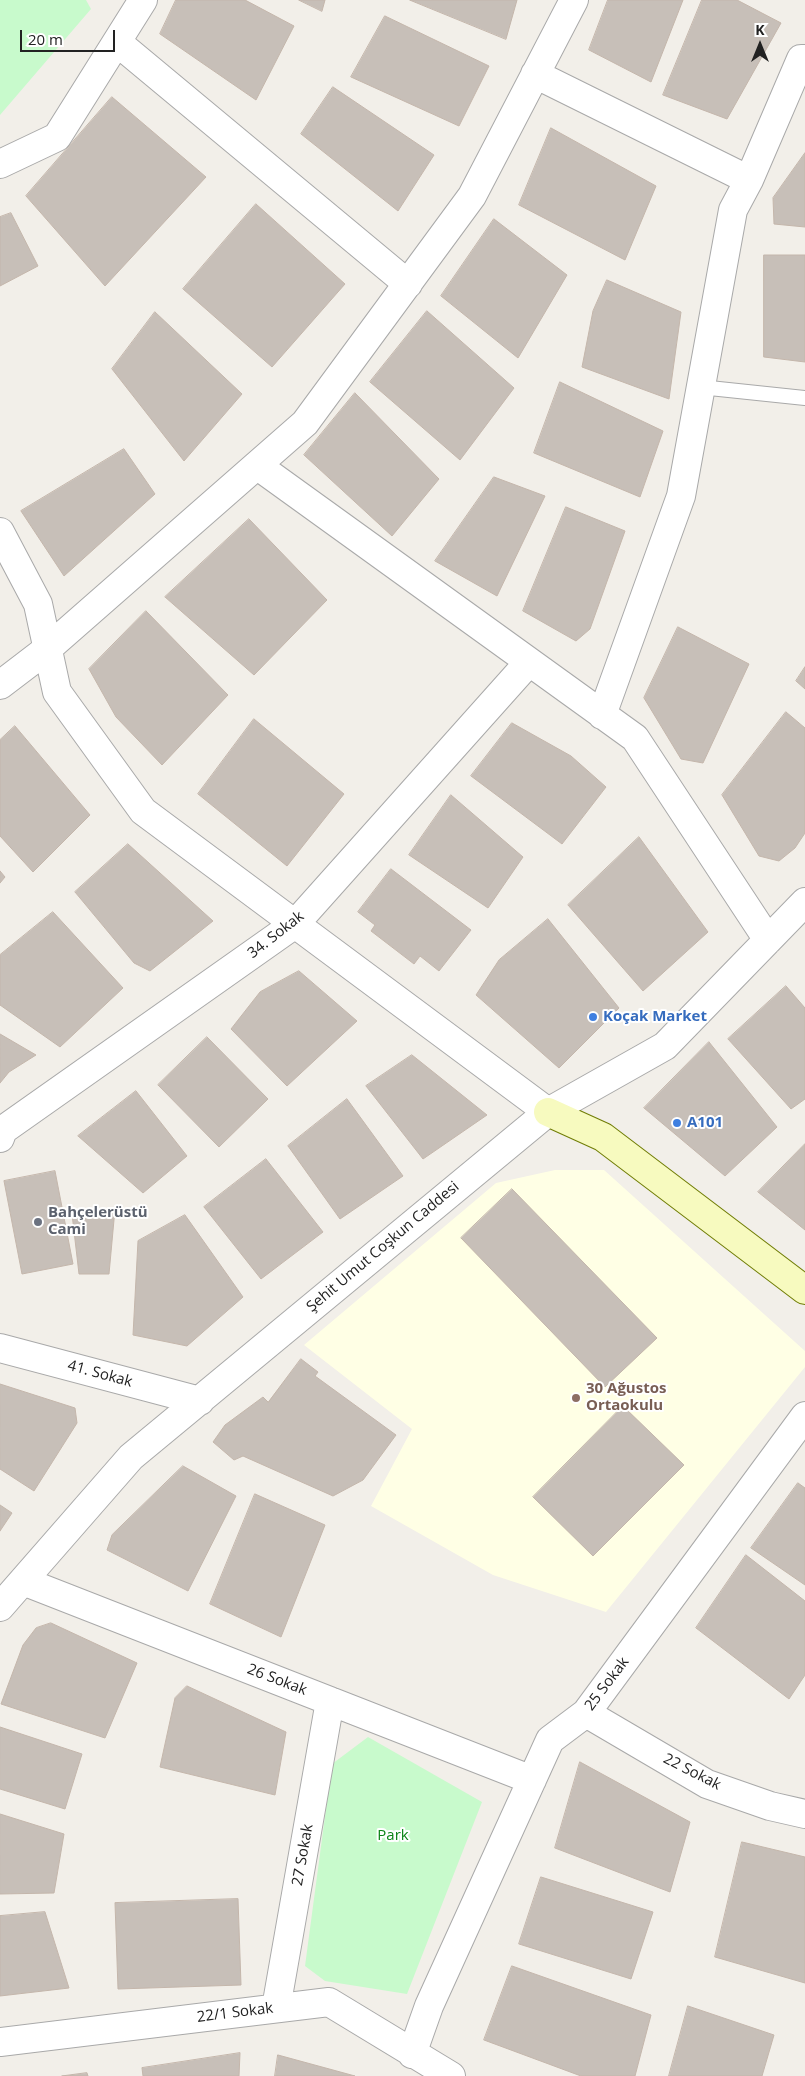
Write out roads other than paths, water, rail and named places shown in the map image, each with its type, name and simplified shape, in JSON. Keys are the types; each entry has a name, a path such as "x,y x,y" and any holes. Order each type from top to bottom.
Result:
{"street":[{"path":"0,164 57,137 143,0"},
{"path":"0,685 46,650 305,423 472,196 574,0"},
{"path":"117,42 408,284"},
{"path":"602,715 680,496 733,210 749,180 801,59 805,59"},
{"path":"536,74 749,180"},
{"path":"258,466 635,738 768,940"},
{"path":"0,532 38,604 46,650 57,692 142,811 548,1112 603,1137 805,1290"},
{"name":"34. Sokak","path":"0,1138 3,1130 295,924 529,662"},
{"name":"Şehit Umut Coşkun Caddesi","path":"0,1607 131,1457 548,1112 665,1046 805,902"},
{"name":"41. Sokak","path":"0,1348 200,1400"},
{"name":"25 Sokak","path":"412,2054 429,2006 550,1740 586,1713 805,1416"},
{"name":"26 Sokak","path":"23,1580 532,1780"},
{"name":"27 Sokak","path":"276,2008 330,1701"},
{"name":"22 Sokak","path":"586,1713 707,1784 770,1806 805,1814"},
{"name":"22/1 Sokak","path":"0,2042 329,2002 451,2076"}],"lane":[{"path":"700,387 805,398"}],"place":[{"name":"Koçak Market","path":"593,1017"},
{"name":"A101","path":"677,1123"},
{"name":"Bahçelerüstü Cami","path":"38,1222"},
{"name":"30 Ağustos Ortaokulu","path":"576,1398"}],"park label":[{"name":"Park","path":"393,1836"}]}
